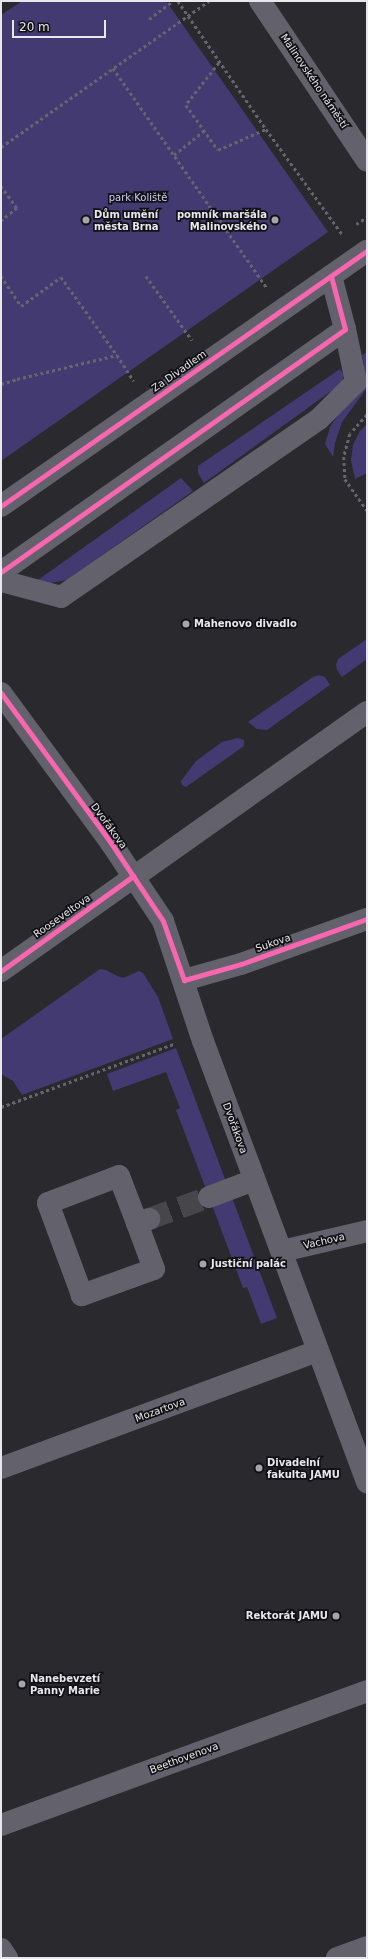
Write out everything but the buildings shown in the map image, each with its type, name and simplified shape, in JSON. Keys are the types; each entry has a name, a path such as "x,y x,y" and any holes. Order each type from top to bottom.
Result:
{"street":[{"name":"Malinovského náměstí","path":"260,1 367,161"},
{"name":"Za Divadlem","path":"1,506 363,253"},
{"path":"1,581 61,597 319,420 356,382 345,329 331,276"},
{"path":"1,572 345,329"},
{"name":"Dvořákova","path":"1,693 133,876 163,921 184,980 203,1041 367,1483"},
{"name":"Rooseveltova","path":"1,971 133,876 367,712"},
{"name":"Sukova","path":"184,980 241,964 367,919"},
{"path":"119,1176 143,1221 154,1269 82,1295 48,1203 119,1176"},
{"path":"209,1197 254,1180"},
{"name":"Vachova","path":"282,1251 367,1231"},
{"name":"Mozartova","path":"1,1468 318,1351"},
{"name":"Beethovenova","path":"1,1825 367,1691"},
{"path":"337,1958 367,1947"},
{"path":"1,1949 7,1958"}],"path":[{"path":"149,19 173,1"},
{"path":"178,1 266,129 363,253"},
{"path":"1,148 209,1"},
{"path":"220,63 186,106 218,150 266,129"},
{"path":"113,68 267,289"},
{"path":"174,155 204,131"},
{"path":"1,186 17,208 1,221"},
{"path":"1,276 21,306 61,278 134,381"},
{"path":"146,276 192,341"},
{"path":"1,384 16,379 117,355"},
{"path":"367,415 350,434 344,457 346,479 367,510"},
{"path":"1,1107 182,1040"}],"green space":[{"name":"park Koliště","path":"22,1 166,1 328,232 1,461 1,15"},
{"path":"367,352 367,388 342,422 335,443 333,457 325,444 330,427 360,380 364,364 362,355"},
{"path":"340,369 344,375 341,384 204,483 198,473 198,466"},
{"path":"367,424 367,473 355,479 351,460 353,445 360,431"},
{"path":"181,478 193,491 67,580 50,583 38,580"},
{"path":"367,639 367,659 342,677 337,670 336,665 338,659"},
{"path":"319,675 325,677 330,685 267,730 257,729 248,722 313,677"},
{"path":"238,738 244,740 244,746 186,787 182,785 181,781 196,761 222,742"},
{"path":"100,969 106,970 123,978 139,971 143,973 158,997 173,1039 22,1095 13,1081 1,1074 1,1039"},
{"path":"176,1048 277,1318 261,1324 247,1287 243,1288 176,1110 180,1108 166,1072 113,1091 107,1074"}],"tunnel":[{"path":"149,1219 209,1197"}],"tram line":[{"path":"252,1 367,173"},
{"path":"268,1 367,149"},
{"path":"1,960 367,704"},
{"path":"1,981 367,721"}],"cycle path":[{"path":"1,506 367,251"},
{"path":"1,572 345,329 331,276"},
{"path":"1,693 111,843 163,921 184,980 241,964 367,919"},
{"path":"1,971 133,876"}],"place":[{"name":"Dům umění města Brna","path":"86,220"},
{"name":"pomník maršála Malinovského","path":"275,220"},
{"name":"Mahenovo divadlo","path":"186,624"},
{"name":"Justiční palác","path":"203,1264"},
{"name":"Divadelní fakulta JAMU","path":"259,1468"},
{"name":"Rektorát JAMU","path":"336,1616"},
{"name":"Nanebevzetí Panny Marie","path":"22,1684"}]}
